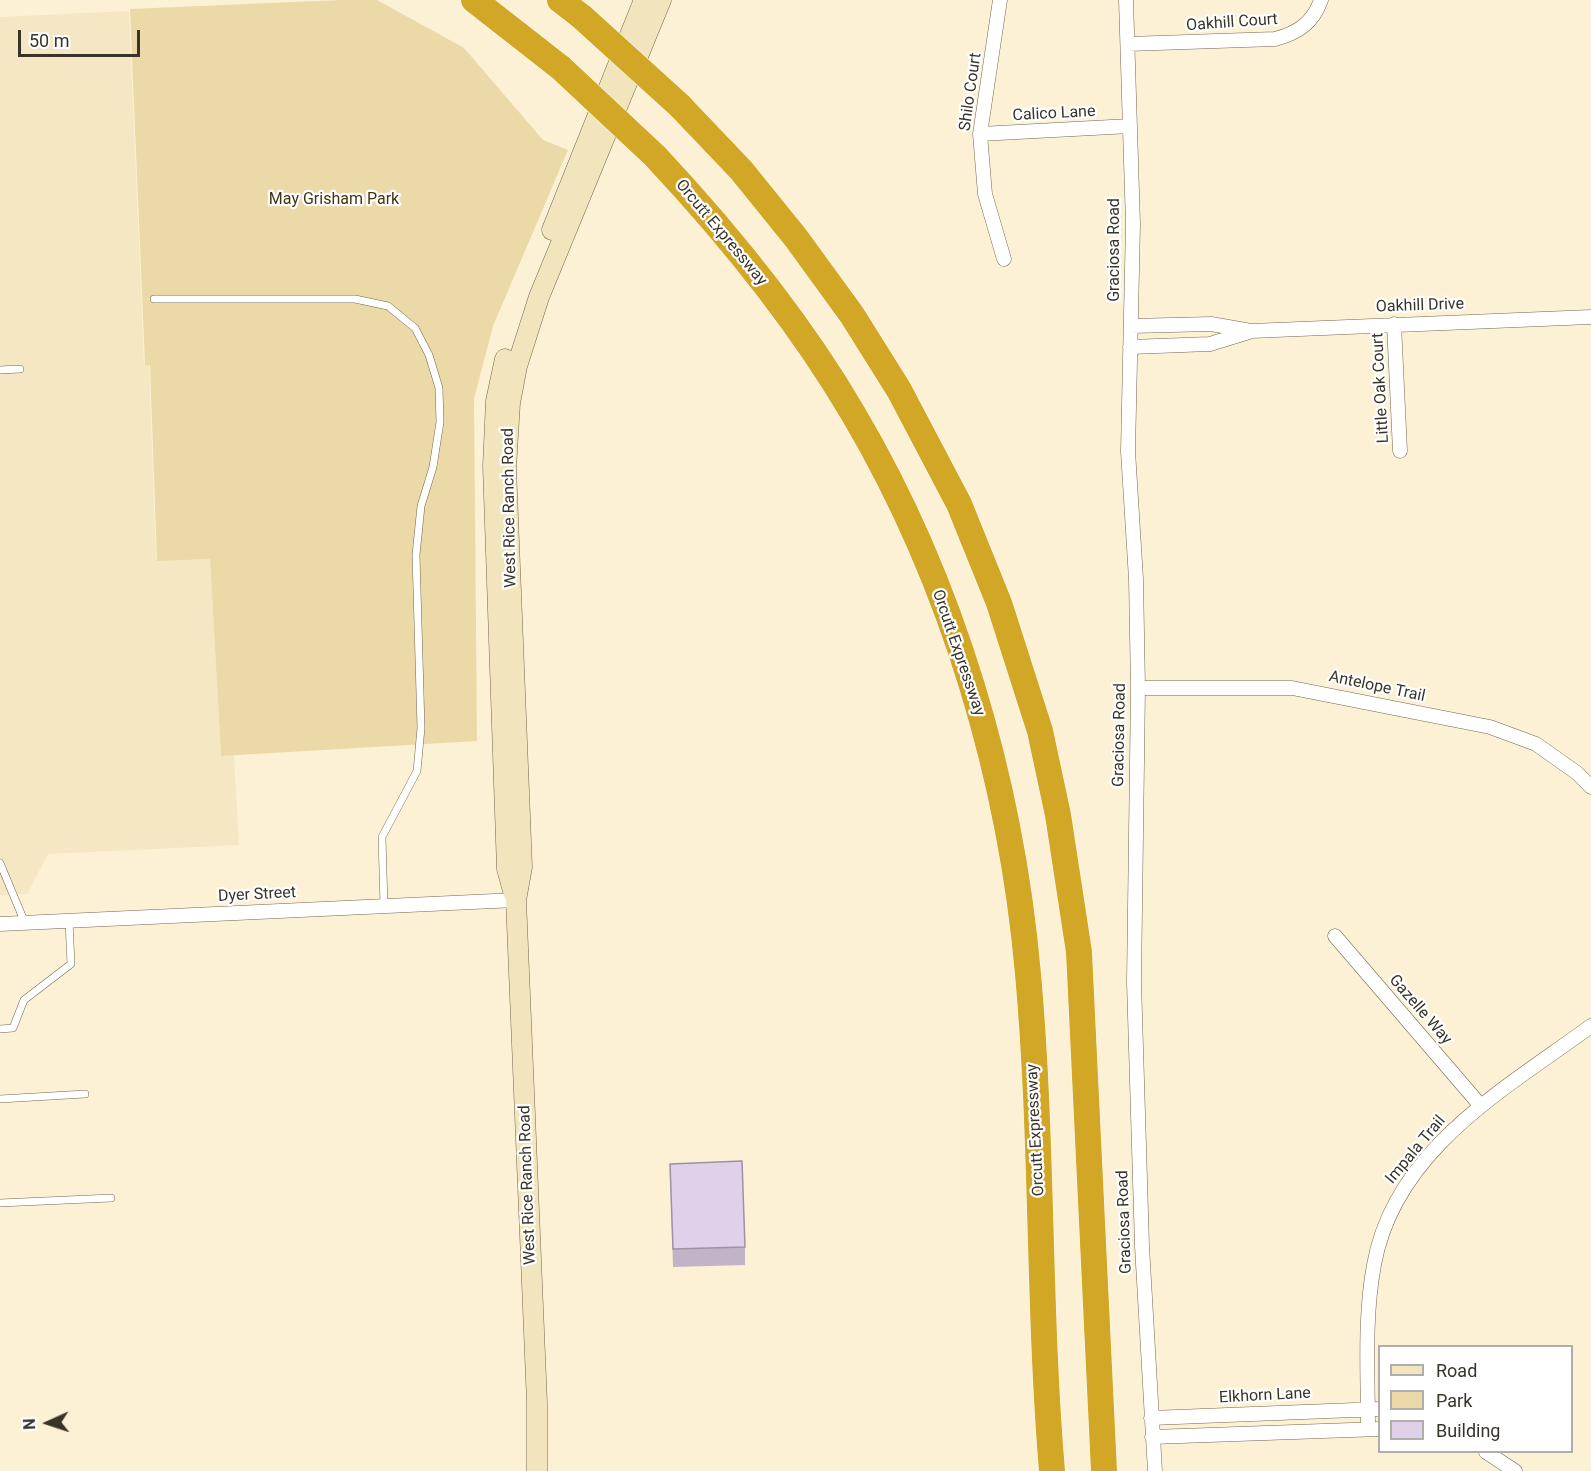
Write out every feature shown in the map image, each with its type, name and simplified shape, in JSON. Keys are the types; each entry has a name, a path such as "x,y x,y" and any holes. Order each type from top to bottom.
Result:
{"highway":[{"name":"Orcutt Expressway","path":"474,0 561,68 655,156 700,204 749,264 803,338 855,416 908,520 949,619 988,741 1011,845 1028,974 1052,1471"},
{"path":"560,0 582,17 679,105 741,170 796,238 852,315 899,390 959,504 999,603 1040,731 1058,815 1079,952 1104,1471"}],"main road":[{"name":"West Rice Ranch Road","path":"516,900 507,869 493,466 496,401 505,360 526,297 644,0"},
{"name":"West Rice Ranch Road","path":"537,1471 537,1402 516,900 522,867 506,468 510,403 517,366 539,297 661,0"}],"street":[{"name":"Shilo Court","path":"1000,0 980,135 985,194 1004,259"},
{"name":"Graciosa Road","path":"1126,0 1133,224 1128,450 1138,688 1134,982 1142,1246 1155,1471"},
{"name":"Oakhill Court","path":"1128,44 1275,39 1292,34 1305,26 1318,10 1321,0"},
{"name":"Calico Lane","path":"980,135 1130,126"},
{"name":"Oakhill Drive","path":"1131,326 1210,324 1251,331 1591,317"},
{"name":"Little Oak Court","path":"1394,324 1400,452"},
{"name":"Oakhill Drive","path":"1130,347 1210,344 1251,331"},
{"name":"Antelope Trail","path":"1138,688 1292,688 1478,724 1536,744 1577,773 1591,787"},
{"name":"Dyer Street","path":"0,924 516,900"},
{"name":"Gazelle Way","path":"1335,936 1480,1105"},
{"name":"Impala Trail","path":"1374,1429 1368,1336 1374,1264 1387,1218 1404,1186 1442,1141 1480,1105 1591,1026"},
{"name":"Elkhorn Lane","path":"1151,1418 1374,1409"},
{"path":"1152,1437 1374,1429"},
{"path":"1485,1453 1515,1471"}],"lane":[{"path":"154,299 355,299 388,306 415,328 429,355 439,388 440,422 433,467 422,506 416,555 421,728 417,771 382,837 384,906"},
{"path":"0,370 20,369"},
{"path":"0,863 25,923"},
{"path":"0,1029 13,1028 24,1000 71,964 69,921"},
{"path":"0,1099 85,1094"},
{"path":"0,1203 111,1198"}],"shaded area":[{"path":"129,11 144,364 149,364 156,560 210,559 221,756 234,755 239,845 48,854 27,894 0,895 0,17"}],"green space":[{"name":"May Grisham Park","path":"377,0 464,48 543,140 568,150 493,326 474,399 477,741 221,756 210,559 157,561 150,365 145,365 130,9"}],"building":[{"path":"742,1161 745,1247 673,1249 670,1164"}]}
